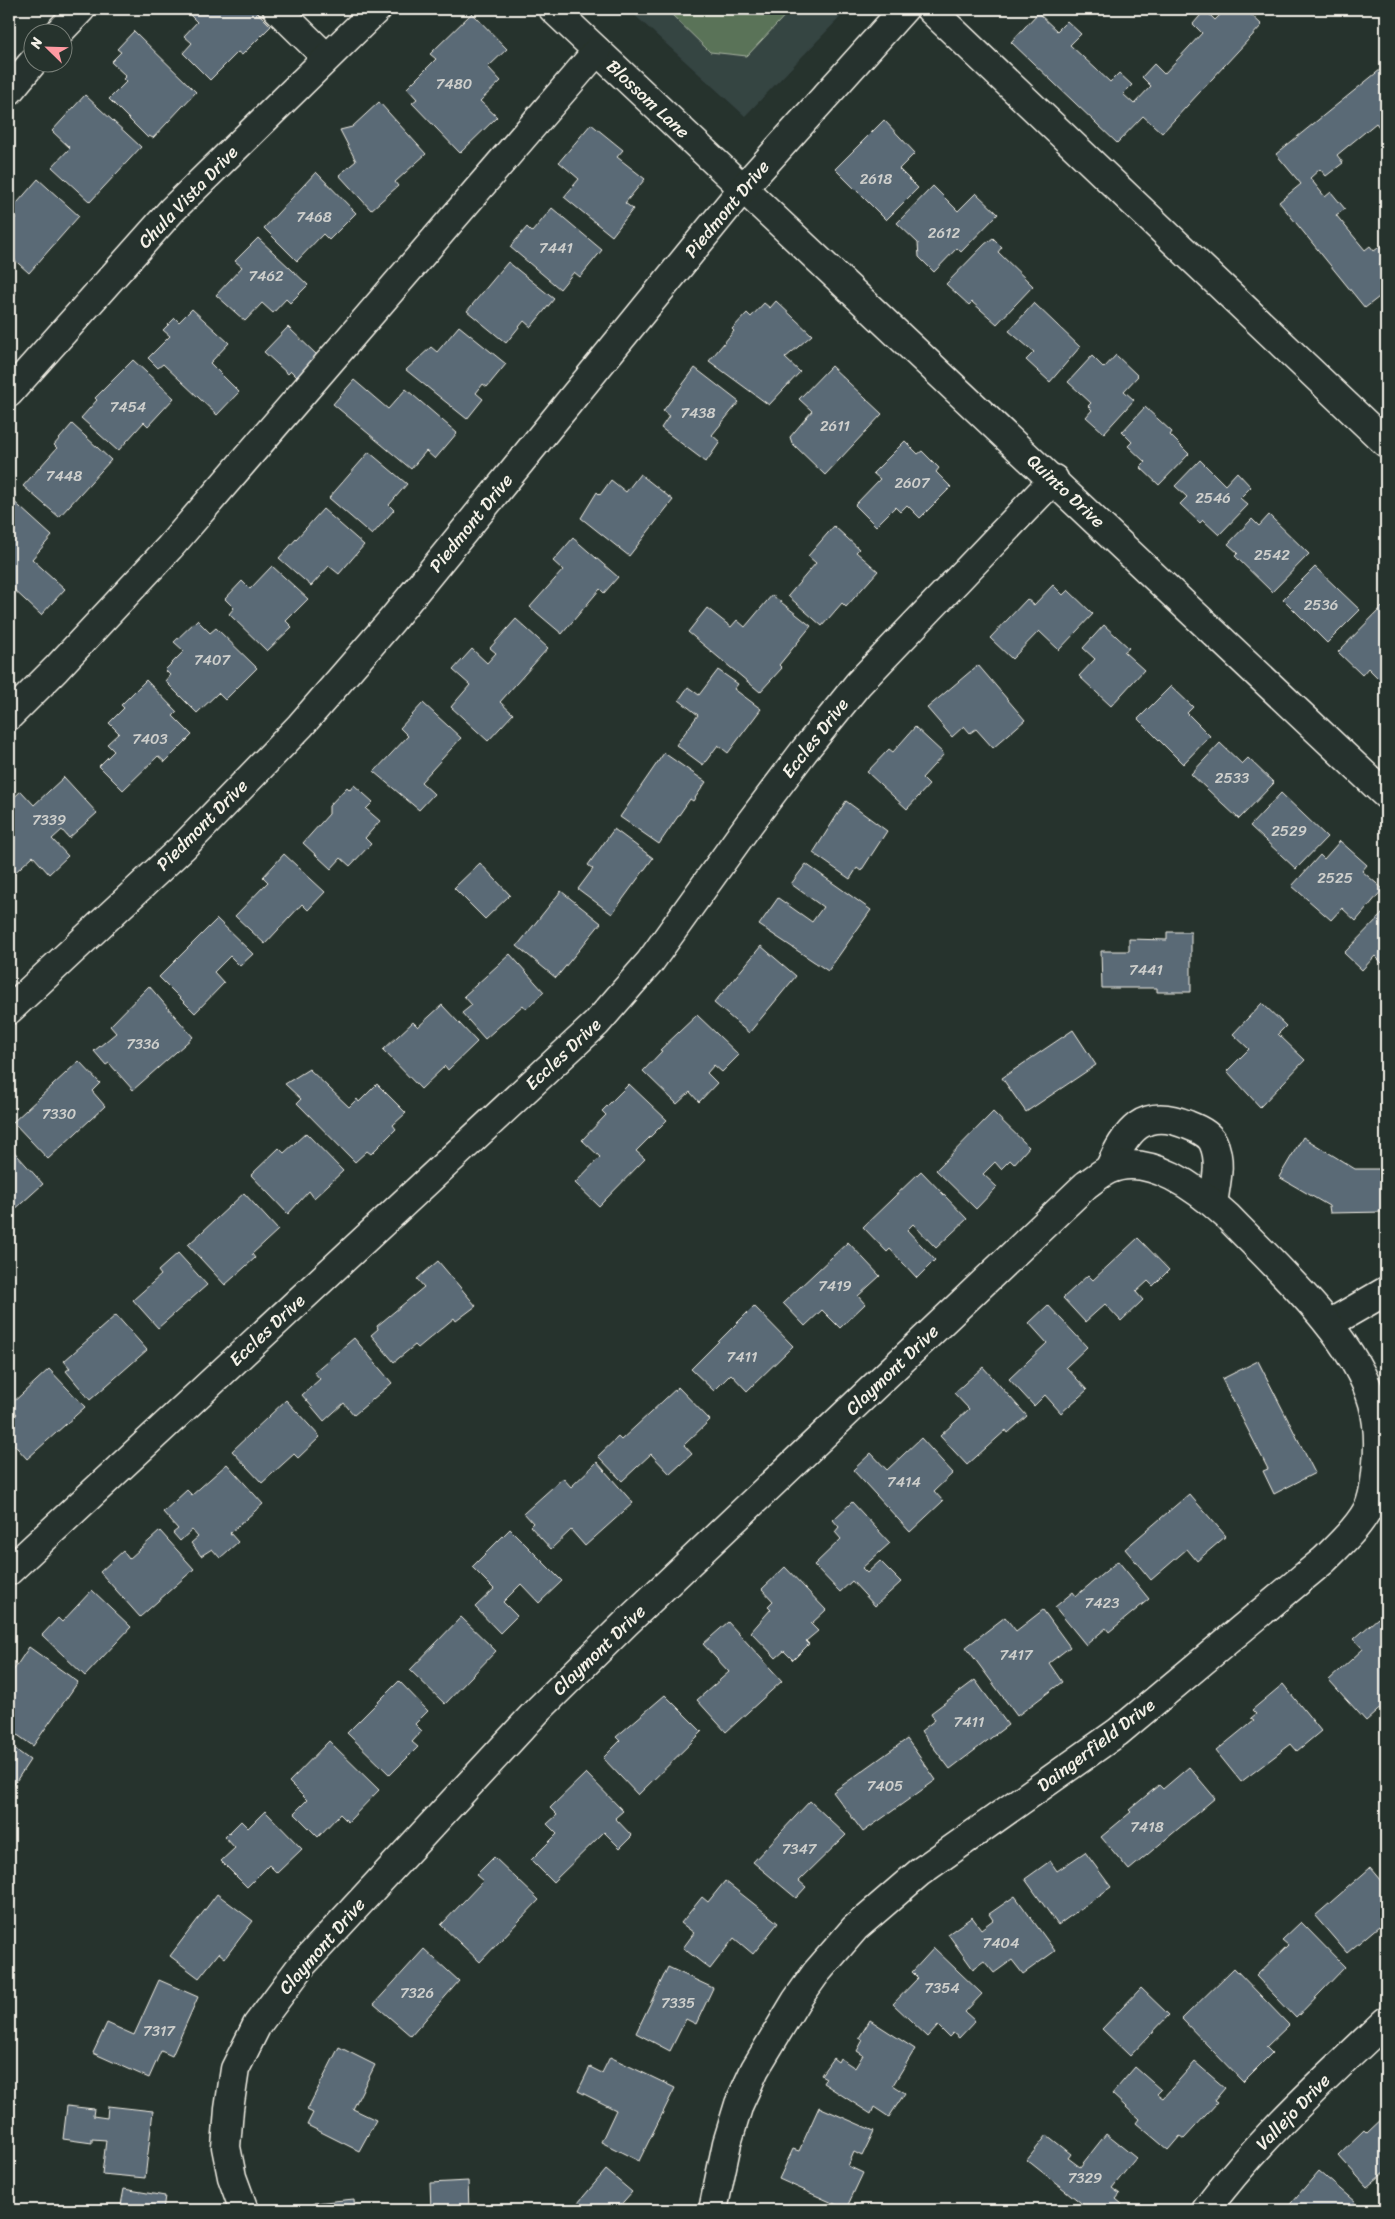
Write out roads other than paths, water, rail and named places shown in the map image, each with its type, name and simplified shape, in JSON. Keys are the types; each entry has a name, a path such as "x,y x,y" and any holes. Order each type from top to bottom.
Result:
{"street":[{"path":"68,22 80,9"},
{"path":"277,9 326,58"},
{"name":"Chula Vista Drive","path":"9,393 172,210 377,9"},
{"name":"Blossom Lane","path":"553,9 743,188"},
{"name":"Piedmont Drive","path":"9,1010 183,846 300,726 392,620 743,188 904,9"},
{"path":"930,9 1386,443"},
{"path":"9,716 56,669 170,547 597,51"},
{"path":"9,91 25,72"},
{"name":"Quinto Drive","path":"743,188 1054,479 1386,795"},
{"name":"Eccles Drive","path":"9,1571 596,1024 650,962 749,824 858,684 1054,479"},
{"path":"1109,1169 1120,1144 1134,1127 1153,1118 1175,1119 1197,1128 1212,1140 1216,1152 1218,1170 1213,1202"},
{"name":"Claymont Drive","path":"244,2210 232,2178 226,2147 235,2069 257,2025 302,1965 538,1710 1086,1185 1109,1169 1139,1164 1159,1170 1189,1186 1213,1202 1286,1276 1329,1324"},
{"path":"1329,1324 1386,1290"},
{"name":"Daingerfield Drive","path":"713,2210 727,2143 739,2104 756,2069 796,2001 816,1973 854,1928 920,1872 1118,1732 1154,1703 1324,1560 1348,1535 1369,1505 1376,1478 1378,1445 1372,1403 1355,1363 1329,1324"},
{"name":"Vallejo Drive","path":"1206,2210 1308,2093 1386,2021"}]}
